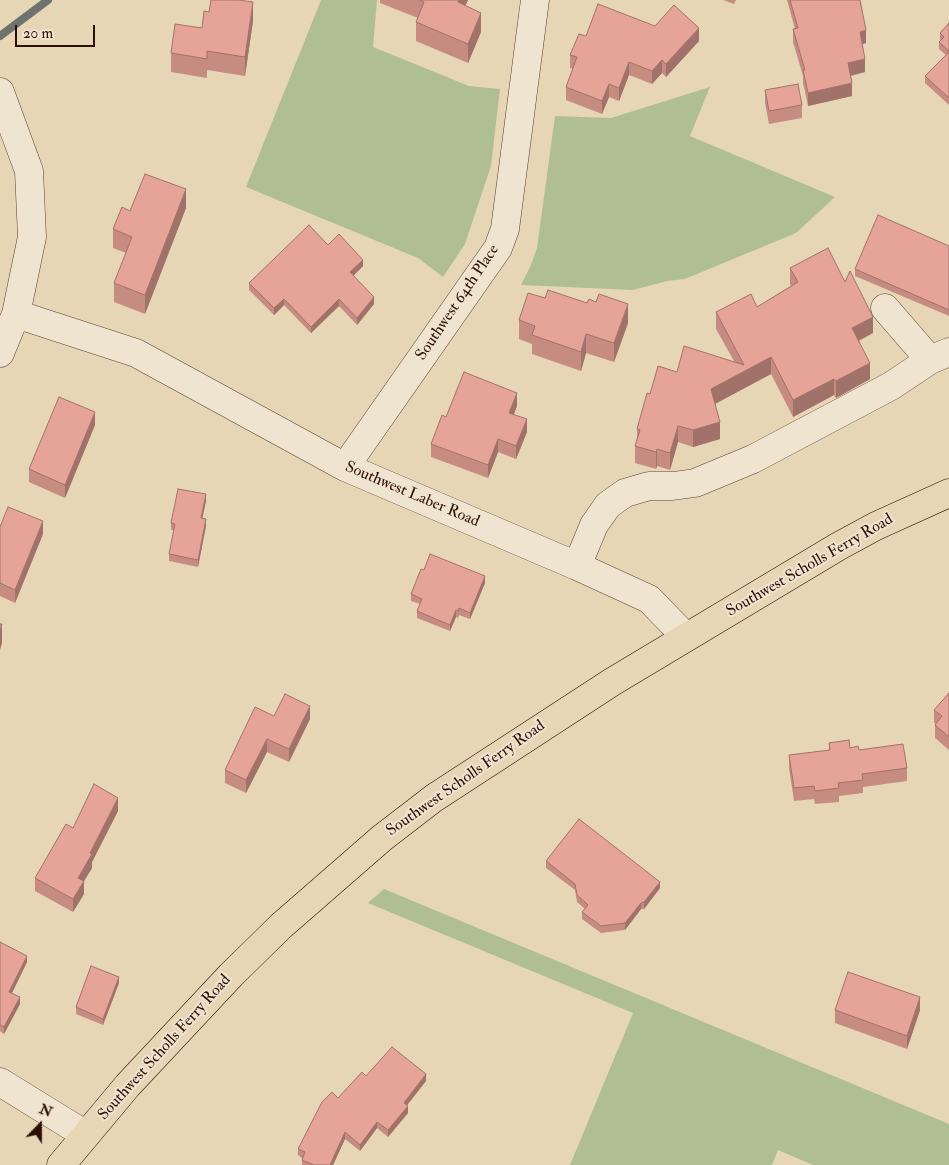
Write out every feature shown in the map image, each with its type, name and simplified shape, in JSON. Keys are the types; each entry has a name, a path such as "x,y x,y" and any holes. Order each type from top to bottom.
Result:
{"main road":[{"name":"Southwest Scholls Ferry Road","path":"61,1165 134,1078 281,926 382,838 434,798 540,727 839,546 876,526 949,493"}],"street":[{"name":"Southwest 64th Place","path":"345,467 498,248 505,229 535,0"},
{"path":"0,92 29,171 32,237 16,314 0,353"},
{"path":"577,566 594,525 608,505 625,493 649,486 673,486 695,483 753,459 891,386 940,356 885,308"},
{"name":"Southwest Laber Road","path":"16,314 136,353 345,467 650,599 686,637"},
{"path":"0,1082 86,1135"}],"green space":[{"path":"321,0 377,0 373,47 469,86 500,89 491,166 465,244 443,277 418,258 246,187"},
{"path":"710,87 690,136 835,197 796,233 685,279 667,281 633,290 521,285 537,248 555,116 611,118"},
{"path":"384,889 949,1124 949,1165 813,1165 778,1150 772,1165 570,1165 633,1013 368,903"}],"building":[{"path":"211,0 253,2 245,57 207,51 207,59 171,53 175,24 202,28 204,11 209,12"},
{"path":"420,0 459,0 458,2 481,13 468,44 416,22 424,2"},
{"path":"790,0 860,0 866,30 860,32 865,59 848,63 852,83 808,93 803,70 805,70 793,29 798,28"},
{"path":"598,4 655,26 674,5 699,28 666,64 662,60 652,71 629,62 619,88 609,84 602,101 566,87 577,57 570,55 579,34 586,36"},
{"path":"949,23 949,51 939,42 944,37 940,33"},
{"path":"949,52 949,98 925,76"},
{"path":"798,84 802,105 769,111 765,90"},
{"path":"145,174 186,189 145,295 114,283 132,237 113,229 122,207 130,211"},
{"path":"878,215 949,246 949,310 855,269"},
{"path":"309,225 328,245 339,234 363,260 350,272 374,297 357,318 339,299 311,327 284,299 274,308 249,283"},
{"path":"828,248 845,282 850,271 873,317 852,328 870,363 793,400 771,357 711,389 720,422 693,430 678,426 670,453 657,449 656,452 635,446 640,430 637,429 647,393 650,394 658,366 677,372 684,346 744,365 716,312 751,294 757,307 798,282 790,268"},
{"path":"548,290 587,303 589,299 596,302 599,294 628,304 614,343 586,334 581,352 532,335 535,326 519,320 528,293 545,298"},
{"path":"464,372 517,393 509,413 527,419 516,446 498,439 488,465 431,444 442,415 446,417"},
{"path":"59,397 95,412 65,485 29,469"},
{"path":"178,489 206,494 201,518 206,519 198,560 169,554 175,524 171,523"},
{"path":"8,507 43,521 15,590 0,583 0,527"},
{"path":"430,554 485,576 470,613 459,608 458,611 456,610 450,625 417,611 422,599 411,594 421,569 424,570"},
{"path":"949,693 949,737 935,725 942,716 934,710"},
{"path":"285,694 310,706 289,749 267,739 246,780 225,770 255,707 274,716"},
{"path":"849,740 850,748 858,746 859,750 903,744 907,768 862,774 863,780 838,783 839,788 815,791 814,786 794,788 789,755 830,750 829,743"},
{"path":"94,784 118,798 90,853 92,854 78,878 84,881 73,899 35,878 66,824 73,828"},
{"path":"579,819 660,882 625,923 601,926 582,912 588,905 577,895 575,884 546,861"},
{"path":"0,942 27,956 9,992 20,997 4,1027 0,1025"},
{"path":"91,966 119,977 103,1019 76,1007"},
{"path":"848,972 920,997 907,1036 835,1010"},
{"path":"392,1047 426,1074 404,1103 408,1106 388,1130 377,1122 360,1145 345,1132 330,1165 314,1165 302,1160 305,1152 298,1149 322,1102 332,1092 338,1098 362,1072 366,1076"}],"waterway":[{"path":"0,36 48,0"}]}
